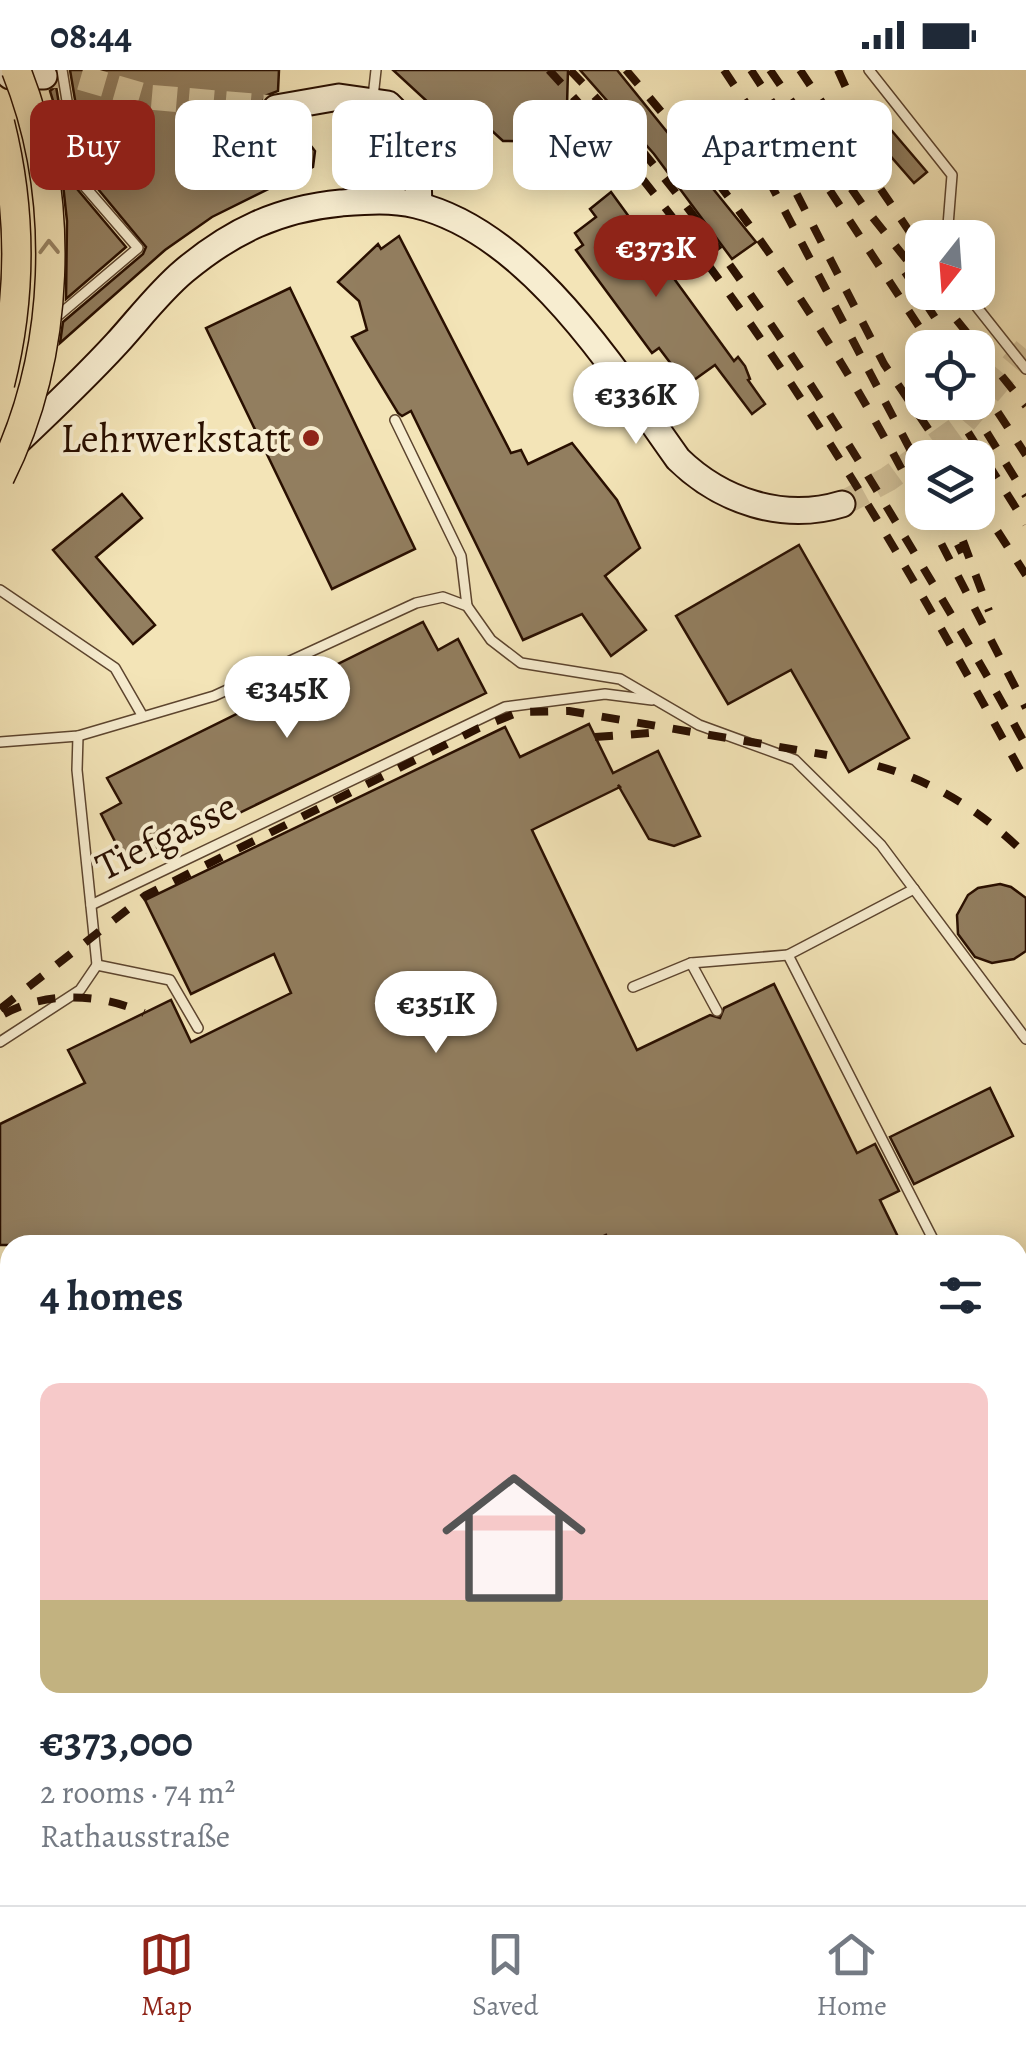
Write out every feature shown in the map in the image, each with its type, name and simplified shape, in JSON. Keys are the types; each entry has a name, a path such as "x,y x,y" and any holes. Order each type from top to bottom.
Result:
{"main road":[{"path":"0,477 32,387 47,311 49,271 45,179 34,125 11,74 53,73"},
{"path":"312,101 339,96 372,100"},
{"path":"0,123 18,227 14,319 0,384"},
{"path":"418,190 419,206"},
{"path":"0,459 82,381 182,273 255,222 312,206 390,200 454,220 518,260 574,319 694,475 757,505 803,511 842,504"}],"lane":[{"path":"372,100 376,70"},
{"path":"869,70 952,176 948,220"},
{"path":"28,342 138,248 80,181 53,73"},
{"path":"979,310 1026,369"},
{"path":"0,366 14,354"},
{"path":"395,420 461,556 467,606 491,640 521,663 620,679 699,725 795,760 881,845 1026,1039"},
{"path":"0,590 114,668 142,715"},
{"path":"0,742 78,736 214,696 416,603 443,597 467,606"},
{"name":"Tiefgasse","path":"91,905 505,707 605,694 659,701"},
{"path":"0,1042 80,990 98,966 77,770 78,736"},
{"path":"633,988 691,964 788,954 914,890"},
{"path":"788,954 931,1235"},
{"path":"691,964 716,1011"},
{"path":"98,966 170,980 198,1028"}],"building":[{"path":"70,70 279,70 278,91 264,100 175,100 175,190 267,190 212,217 165,250 60,343 63,322 143,254 146,247 99,190 155,190 155,100 75,100"},
{"path":"393,70 568,70 567,100 513,100 513,141 503,141 493,132 493,100 426,100"},
{"path":"580,70 617,70 641,100 606,100"},
{"path":"56,86 58,100 53,100 50,91"},
{"path":"647,107 667,132 667,172 647,146"},
{"path":"892,131 927,172 914,183 892,158"},
{"path":"64,190 78,190 126,247 66,299"},
{"path":"681,190 714,190 756,242 732,259"},
{"path":"611,192 734,361 738,357 745,366 748,380 765,404 752,414 715,365 687,385 659,348 652,353 576,250 583,245 575,233 596,217 590,209"},
{"path":"399,236 511,453 521,450 528,464 572,443 617,500 640,548 605,576 646,630 611,656 582,614 523,640 411,411 402,416 398,413 352,337 367,330 359,301 338,282 378,244 381,249"},
{"name":"Lehrwerkstatt","path":"290,288 415,549 332,589 206,328"},
{"path":"122,494 142,518 96,557 155,625 133,644 53,550"},
{"path":"799,545 909,738 849,772 791,670 728,704 676,616"},
{"path":"423,622 438,650 458,639 486,693 128,867 101,814 121,803 107,778"},
{"path":"589,724 613,773 658,751 700,836 674,846 649,839 619,787 532,830 637,1050 710,1015 720,1018 724,1008 774,984 857,1153 875,1144 899,1191 880,1200 897,1235 0,1235 0,1124 85,1083 68,1050 171,1000 191,1042 291,993 274,954 191,994 145,900 505,727 520,757"},
{"path":"1000,884 1026,898 1026,951 1014,959 992,963 975,957 958,934 957,915 968,895 978,888"},
{"path":"990,1088 1013,1136 914,1184 890,1137"}],"tunnel":[{"path":"44,76 72,75 148,97 183,100"},
{"path":"842,504 888,479 960,427 1026,349"}],"railway":[{"path":"549,70 686,234 749,321 866,502 1026,781"},
{"path":"570,70 656,168 771,325 876,489 1026,746"},
{"path":"626,70 711,174 788,280 905,476"},
{"path":"724,70 765,132 884,364 936,440"},
{"path":"751,70 921,330"},
{"path":"770,70 862,204 905,258"},
{"path":"800,70 905,225"},
{"path":"838,70 851,100"},
{"path":"774,190 905,440"},
{"path":"930,310 943,330"},
{"path":"949,310 1026,406"},
{"path":"995,408 1026,455"},
{"path":"960,420 1026,524"},
{"path":"979,420 1026,496"},
{"path":"995,527 1026,575"},
{"path":"934,530 1026,708"},
{"path":"951,530 962,553"},
{"path":"963,541 989,611"},
{"path":"0,1009 146,895 479,728 519,712 569,711 827,755"},
{"path":"595,737 650,733"},
{"path":"878,766 920,781 958,801 1026,855"},
{"path":"4,1014 38,1001 73,997 109,1001 144,1013"}],"place":[{"name":"Lehrwerkstatt","path":"311,438"}]}
